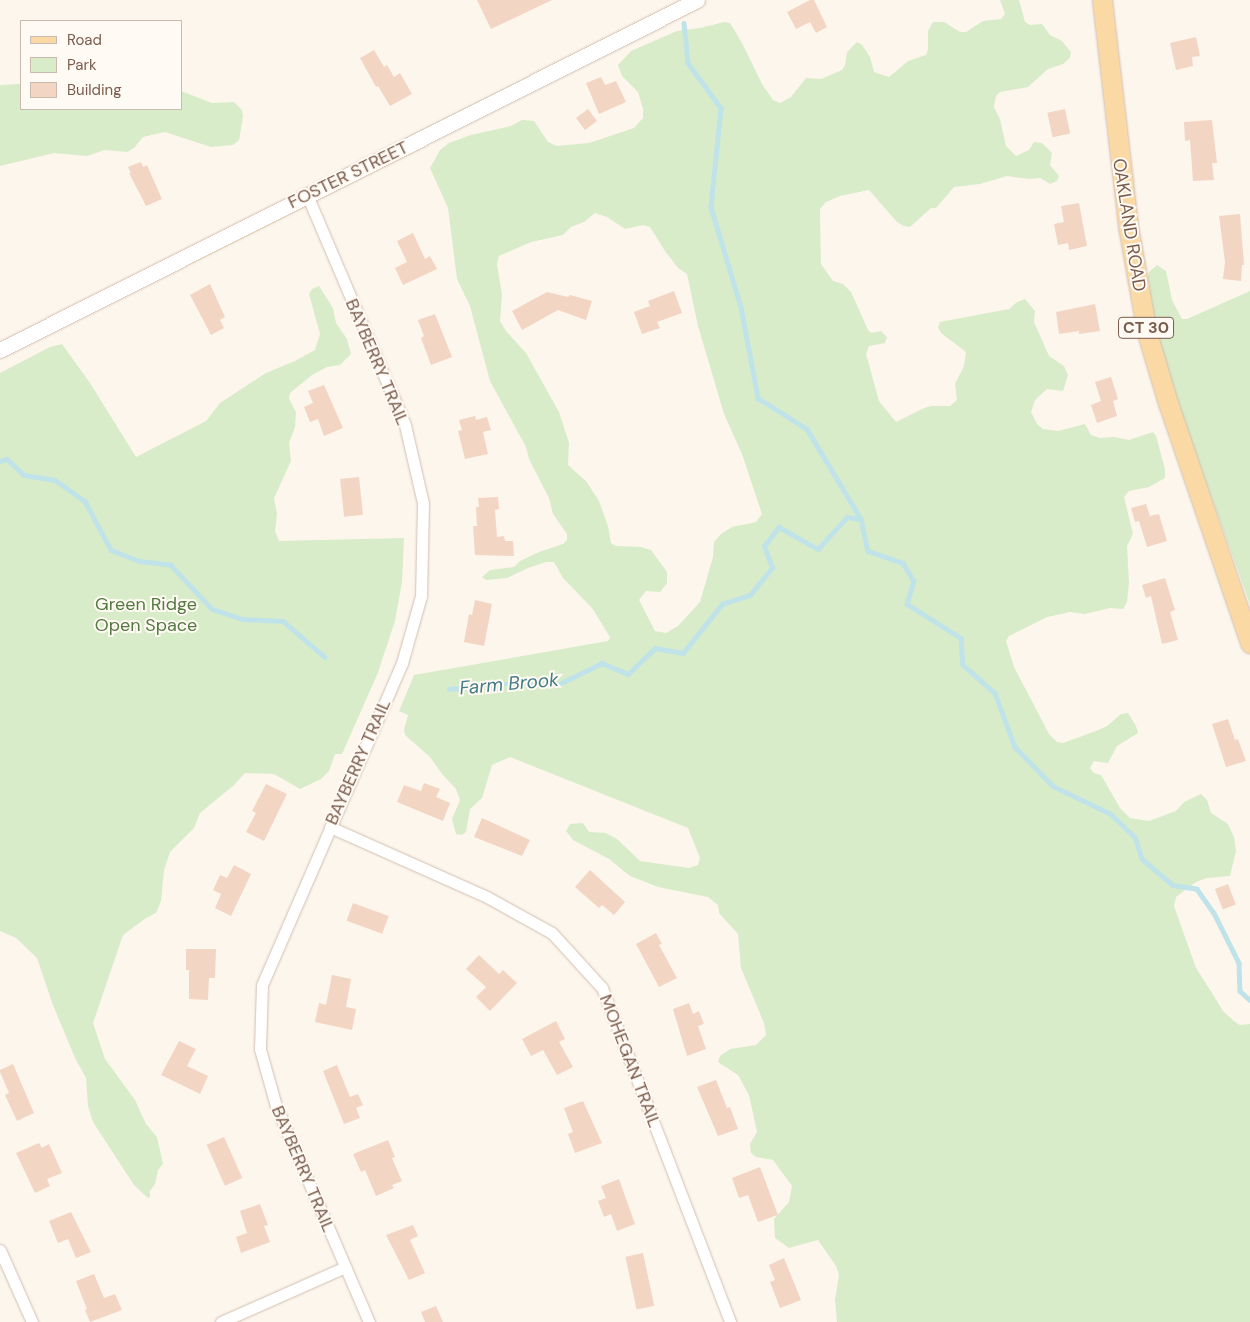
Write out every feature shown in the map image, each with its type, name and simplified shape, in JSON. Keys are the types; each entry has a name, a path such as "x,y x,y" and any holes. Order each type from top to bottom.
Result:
{"main road":[{"name":"OAKLAND ROAD","path":"1102,0 1128,226 1146,333 1250,643"}],"street":[{"name":"FOSTER STREET","path":"0,350 697,0"},
{"name":"BAYBERRY TRAIL","path":"307,195 405,425 423,502 421,596 402,663 262,985 260,1049 276,1106 369,1322"},
{"name":"MOHEGAN TRAIL","path":"330,827 487,897 552,933 602,988 730,1322"},
{"path":"0,1250 32,1322"},
{"path":"221,1322 344,1267"}],"green space":[{"path":"1000,0 1019,0 1025,22 1030,25 1042,24 1050,35 1062,41 1071,52 1070,58 1063,64 1048,69 1028,87 1000,92 996,96 994,107 1000,119 1006,146 1016,156 1029,150 1034,142 1042,143 1052,153 1050,165 1059,176 1057,181 1050,184 1040,178 1029,179 1007,176 980,184 954,187 936,208 931,208 910,227 897,222 869,190 840,196 826,202 820,209 821,264 833,281 843,284 851,292 868,330 871,333 881,331 887,337 885,343 869,346 866,354 879,401 896,422 924,408 950,406 957,400 955,384 964,366 966,352 941,333 938,327 940,322 1009,309 1017,302 1025,299 1035,311 1034,322 1049,356 1064,366 1068,375 1063,391 1047,389 1035,400 1031,412 1037,424 1043,429 1058,431 1085,424 1091,435 1100,438 1114,437 1129,440 1153,432 1156,436 1165,469 1165,478 1149,487 1129,491 1124,497 1133,534 1127,546 1129,583 1127,602 1123,609 1110,608 1085,614 1070,612 1047,617 1009,636 1006,641 1014,667 1049,734 1057,742 1063,743 1096,731 1107,726 1121,714 1128,713 1138,733 1117,746 1108,763 1094,761 1090,768 1094,773 1101,775 1120,808 1130,818 1149,821 1176,811 1184,802 1201,794 1207,800 1211,813 1228,824 1234,837 1236,851 1230,876 1207,878 1196,882 1176,897 1174,906 1196,968 1223,1011 1240,1025 1250,1024 1250,1322 837,1322 835,1300 839,1275 836,1266 818,1240 789,1248 775,1238 774,1219 789,1202 792,1186 773,1160 756,1157 751,1153 750,1144 757,1132 749,1095 738,1075 718,1062 720,1056 730,1049 756,1045 766,1035 764,1023 741,968 738,934 719,913 718,905 708,897 658,887 630,876 609,859 573,840 566,831 570,824 583,823 589,832 606,833 617,839 640,861 689,868 698,865 700,858 688,828 510,757 492,765 482,798 470,809 466,832 462,835 456,834 452,819 460,800 456,789 430,757 405,735 404,730 408,715 399,711 414,675 608,641 610,637 592,608 563,578 554,562 546,562 528,568 507,578 486,580 482,577 490,570 514,567 520,561 539,552 563,544 567,540 567,534 553,514 549,498 529,459 526,447 490,381 470,306 457,279 448,208 430,168 440,150 449,143 471,135 511,126 522,120 534,121 548,142 557,146 589,143 634,128 643,118 643,109 638,92 622,76 618,65 631,51 677,31 724,22 730,23 762,84 773,100 780,103 791,97 806,78 821,79 842,70 845,65 847,52 857,42 862,45 870,57 874,72 889,77 908,61 926,55 928,31 933,22 944,22 960,32 966,32 983,21 1001,19 1005,14","holes":["595,213 607,217 625,229 643,225 650,227 678,268 687,274 698,326 724,414 742,454 762,514 756,522 732,527 721,534 714,542 713,557 700,602 678,626 666,633 655,631 639,600 646,591 660,592 667,583 667,572 651,550 641,547 616,546 611,543 608,526 599,501 586,481 568,465 569,443 559,412 526,353 506,331 500,321 502,295 497,264 499,256 531,242 563,235 571,227 584,222"]},
{"path":"20,84 20,110 182,110 182,91 212,103 234,102 242,110 243,117 239,140 233,145 211,147 165,132 143,137 134,148 127,152 105,150 87,156 54,153 0,166 0,85"},
{"path":"1157,265 1166,271 1172,300 1182,319 1187,319 1250,291 1250,604 1153,336 1148,277 1149,272"},
{"name":"Green Ridge Open Space","path":"319,286 333,308 336,323 347,339 351,354 340,365 327,367 312,375 290,393 289,399 296,412 295,427 289,443 291,461 274,498 277,514 275,531 279,541 404,538 402,582 395,621 377,675 342,754 335,754 329,771 321,779 300,789 274,774 245,773 233,786 200,813 194,828 170,852 164,870 161,901 156,913 123,935 93,1023 105,1059 135,1100 146,1124 157,1137 163,1164 158,1170 155,1184 148,1198 134,1185 93,1122 88,1106 86,1078 75,1058 53,1005 37,958 16,938 0,931 0,373 50,347 62,344 90,383 136,457 206,421 220,403 266,373 315,350 320,334 309,294 312,289"}],"building":[{"path":"477,0 552,0 491,29"},
{"path":"810,0 814,0 827,27 816,33 810,22 796,29 787,12"},
{"path":"1196,37 1200,56 1192,57 1193,66 1176,70 1170,43"},
{"path":"374,50 384,67 387,65 394,77 400,73 412,94 390,106 378,86 376,87 360,58"},
{"path":"601,77 605,85 616,81 626,102 599,114 586,83"},
{"path":"588,109 597,121 585,130 576,118"},
{"path":"1065,109 1070,133 1053,137 1047,113"},
{"path":"1212,120 1217,163 1212,163 1214,180 1193,181 1190,140 1185,141 1184,122"},
{"path":"141,162 143,167 147,165 162,199 146,206 129,173 131,173 128,167"},
{"path":"1079,203 1087,246 1069,250 1068,243 1058,245 1054,224 1064,222 1061,206"},
{"path":"1240,214 1244,265 1242,265 1241,281 1223,279 1225,262 1219,216"},
{"path":"413,233 425,259 430,256 437,269 403,285 395,268 407,262 397,241"},
{"path":"210,284 225,317 220,320 224,328 211,335 190,295"},
{"path":"674,291 682,313 657,322 660,328 642,334 634,312 650,306 648,301"},
{"path":"547,292 568,297 570,295 592,301 586,320 558,310 522,330 512,311"},
{"path":"1095,304 1100,331 1079,334 1079,331 1059,334 1056,312"},
{"path":"435,314 452,357 431,365 421,338 424,336 418,320"},
{"path":"1111,377 1118,399 1113,401 1117,416 1097,423 1091,405 1101,401 1095,382"},
{"path":"324,385 343,428 324,436 318,419 310,422 304,407 313,403 308,391"},
{"path":"475,416 476,420 487,417 491,430 483,432 488,454 465,459 458,431 462,430 459,420"},
{"path":"359,477 363,515 344,517 340,479"},
{"path":"498,497 499,509 495,510 497,537 504,536 505,541 513,541 514,556 475,555 473,526 477,526 476,507 479,507 478,498"},
{"path":"1146,504 1150,516 1159,514 1167,541 1147,547 1139,521 1135,522 1131,508"},
{"path":"1165,578 1175,610 1170,612 1178,640 1162,644 1151,596 1146,598 1142,585"},
{"path":"475,600 492,604 484,646 464,642 469,614 472,615"},
{"path":"1228,719 1235,740 1238,739 1246,761 1226,767 1212,724"},
{"path":"424,783 440,789 436,797 450,803 443,821 397,802 404,785 421,791"},
{"path":"266,784 287,794 264,841 246,832 256,813 252,811"},
{"path":"482,818 530,840 522,856 474,837"},
{"path":"234,865 251,874 231,916 215,908 221,894 213,890 220,875 227,878"},
{"path":"590,870 625,902 614,915 602,905 599,908 575,887"},
{"path":"1228,884 1236,905 1223,910 1215,889"},
{"path":"353,903 389,916 382,934 347,921"},
{"path":"656,933 662,944 659,945 677,978 659,987 636,944"},
{"path":"186,949 216,949 215,978 209,978 208,1000 189,999 189,970 186,970"},
{"path":"479,955 499,974 503,970 517,983 490,1011 476,997 486,987 466,969"},
{"path":"332,975 351,979 346,1007 356,1009 352,1030 315,1022 319,1003 326,1005"},
{"path":"689,1003 693,1014 699,1011 704,1024 698,1026 706,1049 687,1056 673,1009"},
{"path":"556,1021 565,1039 559,1042 573,1067 557,1075 543,1050 531,1056 522,1039"},
{"path":"179,1041 196,1049 187,1066 208,1076 200,1094 161,1075"},
{"path":"13,1064 34,1113 17,1121 5,1095 9,1093 0,1072 0,1070"},
{"path":"337,1065 350,1097 358,1094 363,1105 356,1108 360,1118 344,1124 323,1071"},
{"path":"716,1080 727,1108 730,1107 738,1129 718,1136 697,1087"},
{"path":"583,1101 602,1143 575,1153 568,1134 573,1132 564,1108"},
{"path":"224,1137 242,1178 225,1186 207,1145"},
{"path":"388,1140 395,1157 392,1158 402,1181 392,1185 394,1188 376,1196 365,1170 361,1172 353,1154"},
{"path":"39,1143 42,1148 49,1144 62,1173 47,1179 50,1186 35,1193 16,1153"},
{"path":"760,1167 778,1215 758,1222 748,1195 739,1198 732,1178"},
{"path":"619,1179 635,1224 617,1231 611,1214 604,1217 598,1201 606,1198 601,1186"},
{"path":"260,1204 268,1225 264,1226 270,1242 241,1253 236,1237 247,1233 240,1211"},
{"path":"71,1212 91,1252 76,1258 68,1239 58,1243 49,1221"},
{"path":"413,1225 418,1236 410,1240 425,1273 409,1280 386,1235"},
{"path":"643,1253 654,1306 637,1310 625,1257"},
{"path":"784,1258 801,1300 780,1308 770,1282 775,1280 769,1265"},
{"path":"94,1274 104,1298 115,1294 122,1310 90,1322 76,1281"},
{"path":"436,1306 443,1322 425,1322 421,1312"}],"waterway":[{"path":"684,23 688,63 721,108 711,207 741,307 758,398 807,429 861,519"},
{"name":"Farm Brook","path":"0,461 7,459 24,475 55,480 85,501 111,550 140,561 171,565 212,609 242,619 283,621 325,657"},
{"name":"Farm Brook","path":"449,689 501,684 559,684 602,663 628,674 655,648 683,653 722,604 750,595 772,568 764,546 779,527 818,549 847,517 861,519 868,551 903,563 914,581 907,604 961,638 963,665 995,693 1015,747 1053,786 1111,814 1135,837 1142,859 1173,885 1197,889 1214,913 1239,963 1240,991 1250,1000"}]}
